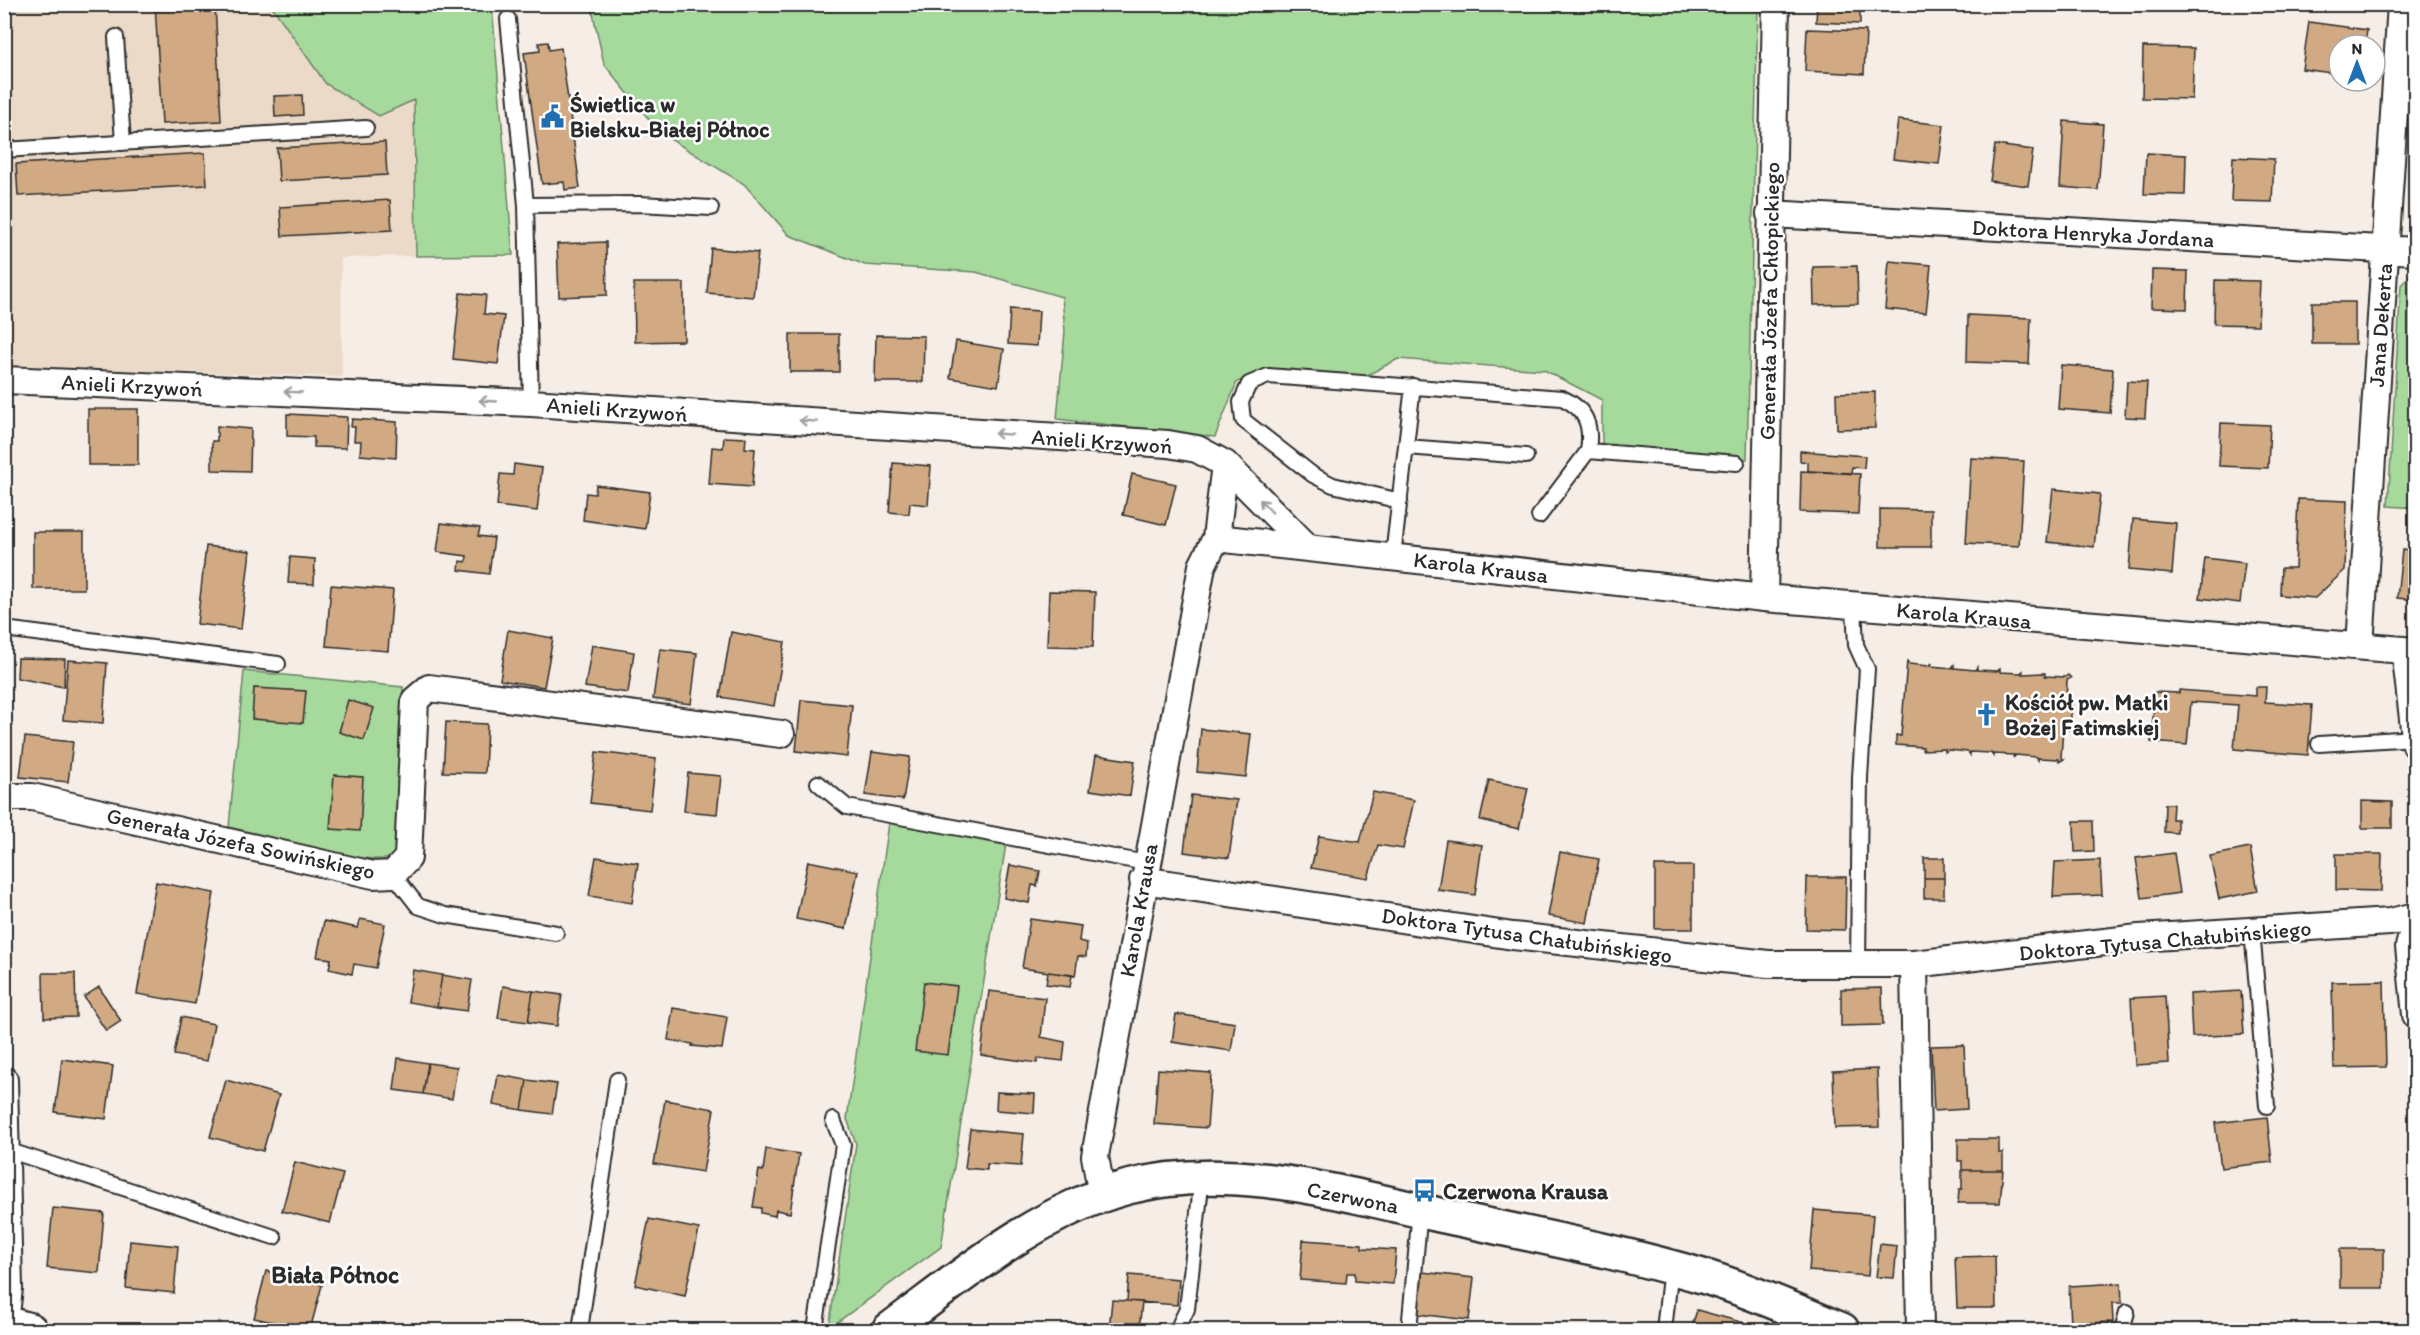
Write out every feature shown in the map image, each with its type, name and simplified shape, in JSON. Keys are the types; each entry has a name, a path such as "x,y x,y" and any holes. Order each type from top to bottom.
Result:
{"street":[{"name":"Generała Józefa Chłopickiego","path":"1764,598 1776,4"},
{"name":"Jana Dekerta","path":"2360,646 2401,4"},
{"name":"Doktora Henryka Jordana","path":"1770,214 2415,252"},
{"name":"Anieli Krzywoń","path":"4,380 531,403 1168,444 1197,449 1225,464 1307,547"},
{"path":"1216,538 1225,464"},
{"name":"Karola Krausa","path":"1102,1196 1095,1156 1202,566 1216,538 1764,598 2410,651"},
{"path":"2410,651 2415,741"},
{"name":"Generała Józefa Sowińskiego","path":"4,797 33,797 373,874 393,874 408,858 415,700 429,688 781,735"},
{"name":"Doktora Tytusa Chałubińskiego","path":"1145,871 1513,936 1768,964 1914,964 2139,938 2390,922 2415,917"},
{"path":"2415,917 2409,947 2415,1015"},
{"path":"1914,964 1920,1330"},
{"path":"4,1080 9,1288 5,1323 30,1330"},
{"name":"Czerwona","path":"889,1330 1027,1232 1102,1196 1157,1182 1202,1177 1249,1179 1287,1184 1420,1210 1671,1268 1767,1299 1842,1330"}],"lane":[{"path":"508,19 526,205 531,403"},
{"path":"116,38 123,143"},
{"path":"4,150 366,128"},
{"path":"526,205 640,204 711,208"},
{"path":"1400,501 1333,485 1312,475 1244,420 1241,402 1249,384 1268,376 1562,398 1575,404 1585,415 1590,438 1588,451 1539,516"},
{"path":"1393,556 1413,386"},
{"path":"1406,447 1526,456"},
{"path":"1588,451 1737,463"},
{"path":"1854,606 1856,645 1867,669 1860,777 1858,964"},
{"path":"4,629 278,664"},
{"path":"2319,744 2415,741"},
{"path":"818,783 847,807 1145,871"},
{"path":"393,874 418,906 445,915 556,933"},
{"path":"2252,930 2266,1106"},
{"path":"580,1330 617,1080"},
{"path":"815,1330 843,1144 833,1120"},
{"path":"7,1150 274,1237"},
{"path":"1178,1330 1187,1309 1202,1177"},
{"path":"1409,1330 1420,1210"},
{"path":"1664,1330 1671,1268"},
{"path":"2122,1330 2127,1312"}],"shaded area":[{"path":"5,5 271,5 326,84 414,99 416,256 341,258 342,377 5,366"}],"green space":[{"path":"271,5 492,5 513,255 416,256 414,100 379,116 326,84"},
{"path":"504,5 1758,5 1747,459 1602,447 1602,400 1544,370 1398,359 1358,380 1269,371 1237,382 1215,437 1057,419 1065,331 1062,297 976,272 865,265 789,235 744,184 660,133 604,64 592,9"},
{"path":"2415,270 2415,508 2388,506 2401,285"},
{"path":"244,671 403,687 398,858 359,858 337,854 229,827"},
{"path":"889,823 1006,844 941,1247 829,1328 856,1144 847,1119"}],"building":[{"path":"155,4 215,4 221,121 162,124"},
{"path":"1817,4 1860,4 1860,24 1816,22"},
{"path":"2309,22 2367,30 2367,33 2327,33 2327,72 2302,69"},
{"path":"1807,29 1866,31 1864,74 1805,71"},
{"name":"Świetlica w Bielsku-Białej Północ","path":"548,42 549,50 561,48 580,188 565,190 564,182 542,184 524,53 540,51 539,43"},
{"path":"2143,47 2194,48 2192,99 2142,98"},
{"path":"302,95 303,115 275,117 274,96"},
{"path":"1898,120 1944,125 1939,164 1893,159"},
{"path":"2064,121 2103,124 2098,190 2060,187"},
{"path":"385,142 387,175 279,181 277,148"},
{"path":"1995,145 2033,150 2028,186 1990,181"},
{"path":"205,153 207,185 18,196 16,164"},
{"path":"2146,153 2186,155 2185,195 2144,194"},
{"path":"2233,157 2274,159 2272,202 2231,201"},
{"path":"390,200 392,230 282,236 280,207"},
{"path":"606,242 607,295 559,297 557,244"},
{"path":"711,248 758,253 753,297 707,293"},
{"path":"1889,261 1931,265 1926,313 1885,309"},
{"path":"1857,266 1858,304 1814,305 1813,267"},
{"path":"2152,270 2188,271 2187,309 2151,308"},
{"path":"2215,280 2260,281 2258,325 2214,324"},
{"path":"634,283 684,283 684,341 635,342"},
{"path":"460,293 486,295 484,314 504,316 498,364 453,359"},
{"path":"2312,302 2355,302 2355,344 2312,344"},
{"path":"1010,309 1039,311 1037,346 1008,344"},
{"path":"1968,315 2031,318 2029,364 1967,362"},
{"path":"790,334 839,334 839,372 790,372"},
{"path":"876,335 924,336 923,382 875,382"},
{"path":"956,341 1004,349 998,386 950,378"},
{"path":"2061,365 2113,369 2110,413 2058,409"},
{"path":"2127,381 2147,382 2145,418 2125,417"},
{"path":"1875,392 1875,428 1837,429 1836,393"},
{"path":"88,409 138,409 138,465 88,465"},
{"path":"287,414 347,417 346,448 314,447 314,437 287,436"},
{"path":"352,419 397,422 396,458 360,455 361,441 354,441 355,427 351,427"},
{"path":"2221,423 2270,425 2268,468 2219,466"},
{"path":"217,426 251,429 250,471 212,470 212,441 217,441"},
{"path":"724,437 746,438 745,448 755,449 752,487 709,484 712,447 723,448"},
{"path":"1800,451 1865,456 1864,468 1852,467 1851,473 1808,471 1808,462 1800,461"},
{"path":"1971,458 2024,461 2019,546 1966,543"},
{"path":"893,463 931,466 928,505 910,503 909,514 889,512"},
{"path":"514,464 542,468 537,511 497,506 500,474 513,475"},
{"path":"1801,471 1860,474 1858,514 1800,512"},
{"path":"1132,474 1176,484 1166,525 1123,515"},
{"path":"596,485 650,492 645,529 583,520 586,493 595,494"},
{"path":"2053,489 2100,494 2094,547 2047,542"},
{"path":"2298,499 2347,501 2345,570 2315,598 2280,595 2281,568 2295,568"},
{"path":"1880,509 1931,510 1931,547 1880,547"},
{"path":"2133,519 2176,523 2172,574 2129,570"},
{"path":"441,523 480,528 478,536 494,538 489,574 459,570 460,561 466,562 467,556 437,552"},
{"path":"33,532 84,532 84,589 33,589"},
{"path":"206,546 250,551 241,629 197,624"},
{"path":"2402,550 2416,551 2416,600 2397,598"},
{"path":"290,557 315,559 314,584 288,583"},
{"path":"2205,558 2245,563 2240,603 2200,598"},
{"path":"331,585 393,590 388,651 326,646"},
{"path":"1049,591 1095,592 1093,647 1047,646"},
{"path":"508,630 553,638 544,687 500,680"},
{"path":"731,632 785,642 774,706 720,697"},
{"path":"592,645 634,652 628,693 585,687"},
{"path":"660,649 697,653 691,704 653,699"},
{"path":"18,658 65,659 64,687 17,678"},
{"path":"68,660 107,663 103,723 63,720"},
{"name":"Kościół pw. Matki Bożej Fatimskiej","path":"1907,661 1909,664 1929,666 1932,663 1931,666 1952,668 1954,665 1954,668 1975,670 1977,667 1977,670 1997,671 2000,669 2000,672 2020,673 2023,671 2022,674 2045,673 2045,676 2065,677 2068,675 2071,678 2067,680 2066,701 2072,701 2070,730 2063,729 2061,757 2064,759 2059,762 2059,759 2038,758 2038,760 2036,757 2016,755 2013,758 2014,755 1993,754 1993,756 1991,753 1970,752 1970,755 1968,752 1948,750 1945,752 1945,749 1922,750 1923,747 1896,745 1896,735 1901,736"},
{"path":"2256,687 2266,687 2265,702 2312,705 2308,755 2234,749 2238,705 2191,702 2187,745 2151,742 2155,692 2179,693 2179,690 2256,696"},
{"path":"254,688 306,691 303,723 252,719"},
{"path":"348,700 374,708 364,740 339,732"},
{"path":"801,700 852,705 847,757 796,751"},
{"path":"446,722 487,724 485,773 443,772"},
{"path":"1201,729 1251,734 1246,777 1197,772"},
{"path":"25,737 73,742 68,782 20,777"},
{"path":"596,752 656,759 650,810 590,803"},
{"path":"872,752 910,757 903,800 865,795"},
{"path":"1096,755 1135,761 1130,796 1090,790"},
{"path":"688,773 721,776 717,814 684,811"},
{"path":"334,775 363,777 360,831 330,829"},
{"path":"1489,780 1528,788 1519,829 1480,820"},
{"path":"1373,792 1414,800 1403,849 1378,845 1368,878 1311,868 1319,836 1360,842"},
{"path":"1191,795 1237,800 1229,858 1184,852"},
{"path":"2362,801 2392,802 2392,828 2362,828"},
{"path":"2165,804 2173,804 2172,819 2177,819 2177,833 2164,832"},
{"path":"2074,821 2093,821 2094,851 2075,852"},
{"path":"1446,840 1482,845 1475,895 1438,890"},
{"path":"2250,848 2258,891 2219,899 2210,856"},
{"path":"1560,852 1599,859 1587,923 1548,916"},
{"path":"2174,853 2180,893 2142,898 2136,858"},
{"path":"2336,854 2382,854 2381,891 2336,890"},
{"path":"596,857 638,863 632,903 589,896"},
{"path":"1924,858 1944,858 1944,878 1924,878"},
{"path":"2100,860 2102,895 2053,897 2055,862"},
{"path":"808,861 858,871 846,929 796,919"},
{"path":"1010,865 1040,871 1037,886 1032,885 1029,903 1004,898"},
{"path":"1655,866 1693,866 1693,929 1655,929"},
{"path":"1807,877 1846,877 1845,930 1806,929"},
{"path":"1924,878 1944,878 1944,898 1924,898"},
{"path":"156,882 214,893 195,1004 137,994"},
{"path":"360,919 385,924 376,968 354,964 352,974 329,969 331,959 317,957 324,921 358,928"},
{"path":"1030,919 1081,926 1079,941 1087,943 1086,957 1078,956 1075,976 1022,968"},
{"path":"413,970 442,975 437,1007 408,1002"},
{"path":"1048,972 1072,975 1070,987 1046,984"},
{"path":"43,973 75,973 76,1017 44,1018"},
{"path":"442,975 472,980 467,1011 437,1007"},
{"path":"2384,981 2386,1067 2334,1068 2332,982"},
{"path":"924,982 957,986 948,1055 915,1051"},
{"path":"503,986 533,991 528,1022 498,1018"},
{"path":"99,987 121,1021 106,1031 84,997"},
{"path":"1882,988 1883,1025 1841,1026 1841,989"},
{"path":"533,991 562,995 557,1026 528,1022"},
{"path":"989,991 1045,998 1041,1037 1065,1042 1063,1061 1038,1058 1037,1063 981,1055"},
{"path":"2241,991 2244,1034 2192,1037 2190,994"},
{"path":"2165,996 2169,1063 2135,1065 2131,998"},
{"path":"673,1008 727,1017 722,1049 692,1046 693,1044 668,1040"},
{"path":"1176,1014 1235,1023 1231,1051 1172,1042"},
{"path":"181,1017 214,1024 207,1061 174,1055"},
{"path":"1964,1045 1967,1109 1934,1111 1931,1046"},
{"path":"398,1058 428,1063 423,1094 394,1090"},
{"path":"62,1059 113,1066 106,1119 55,1112"},
{"path":"428,1063 457,1067 452,1099 423,1094"},
{"path":"1158,1069 1211,1073 1207,1128 1154,1124"},
{"path":"1877,1069 1879,1127 1835,1128 1833,1071"},
{"path":"498,1075 527,1080 522,1110 493,1105"},
{"path":"226,1080 279,1095 263,1151 210,1137"},
{"path":"527,1080 557,1084 552,1114 522,1110"},
{"path":"997,1092 1035,1094 1034,1113 996,1110"},
{"path":"665,1100 714,1109 703,1172 654,1164"},
{"path":"2267,1117 2272,1162 2221,1168 2215,1123"},
{"path":"970,1129 1024,1134 1021,1166 987,1164 987,1170 965,1168"},
{"path":"1958,1139 1999,1139 1999,1153 2003,1153 2003,1170 1962,1170 1962,1161 1958,1161"},
{"path":"766,1149 799,1154 790,1213 776,1210 775,1216 761,1213 761,1208 753,1207 759,1170 763,1171"},
{"path":"295,1162 343,1174 330,1223 282,1211"},
{"path":"1962,1170 2003,1170 2000,1203 1958,1203 1959,1189 1962,1189"},
{"path":"53,1208 104,1213 99,1273 47,1268"},
{"path":"1814,1210 1873,1215 1868,1276 1809,1271"},
{"path":"649,1219 699,1229 685,1296 635,1285"},
{"path":"1303,1240 1362,1244 1362,1248 1396,1250 1393,1284 1355,1281 1355,1273 1347,1273 1346,1283 1300,1280"},
{"path":"130,1241 178,1246 174,1293 126,1288"},
{"path":"1880,1244 1897,1246 1894,1278 1876,1277"},
{"path":"2340,1249 2384,1249 2384,1288 2340,1288"},
{"path":"1995,1256 1996,1308 1957,1308 1955,1257"},
{"path":"266,1271 322,1285 310,1330 254,1318"},
{"path":"1422,1272 1474,1278 1469,1320 1417,1314"},
{"path":"1129,1275 1179,1279 1177,1305 1127,1301"},
{"path":"2121,1283 2122,1303 2112,1303 2113,1322 2071,1324 2069,1286"},
{"path":"1112,1300 1142,1302 1139,1330 1109,1330"},
{"path":"1697,1310 1763,1328 1763,1330 1691,1330"},
{"path":"1292,1324 1351,1327 1351,1330 1291,1330"}],"place":[{"name":"Świetlica w Bielsku-Białej Północ","path":"552,117"},
{"name":"Kościół pw. Matki Bożej Fatimskiej","path":"1987,715"},
{"name":"Czerwona Krausa","path":"1425,1191"}],"district":[{"name":"Biała Północ","path":"335,1275"}]}
